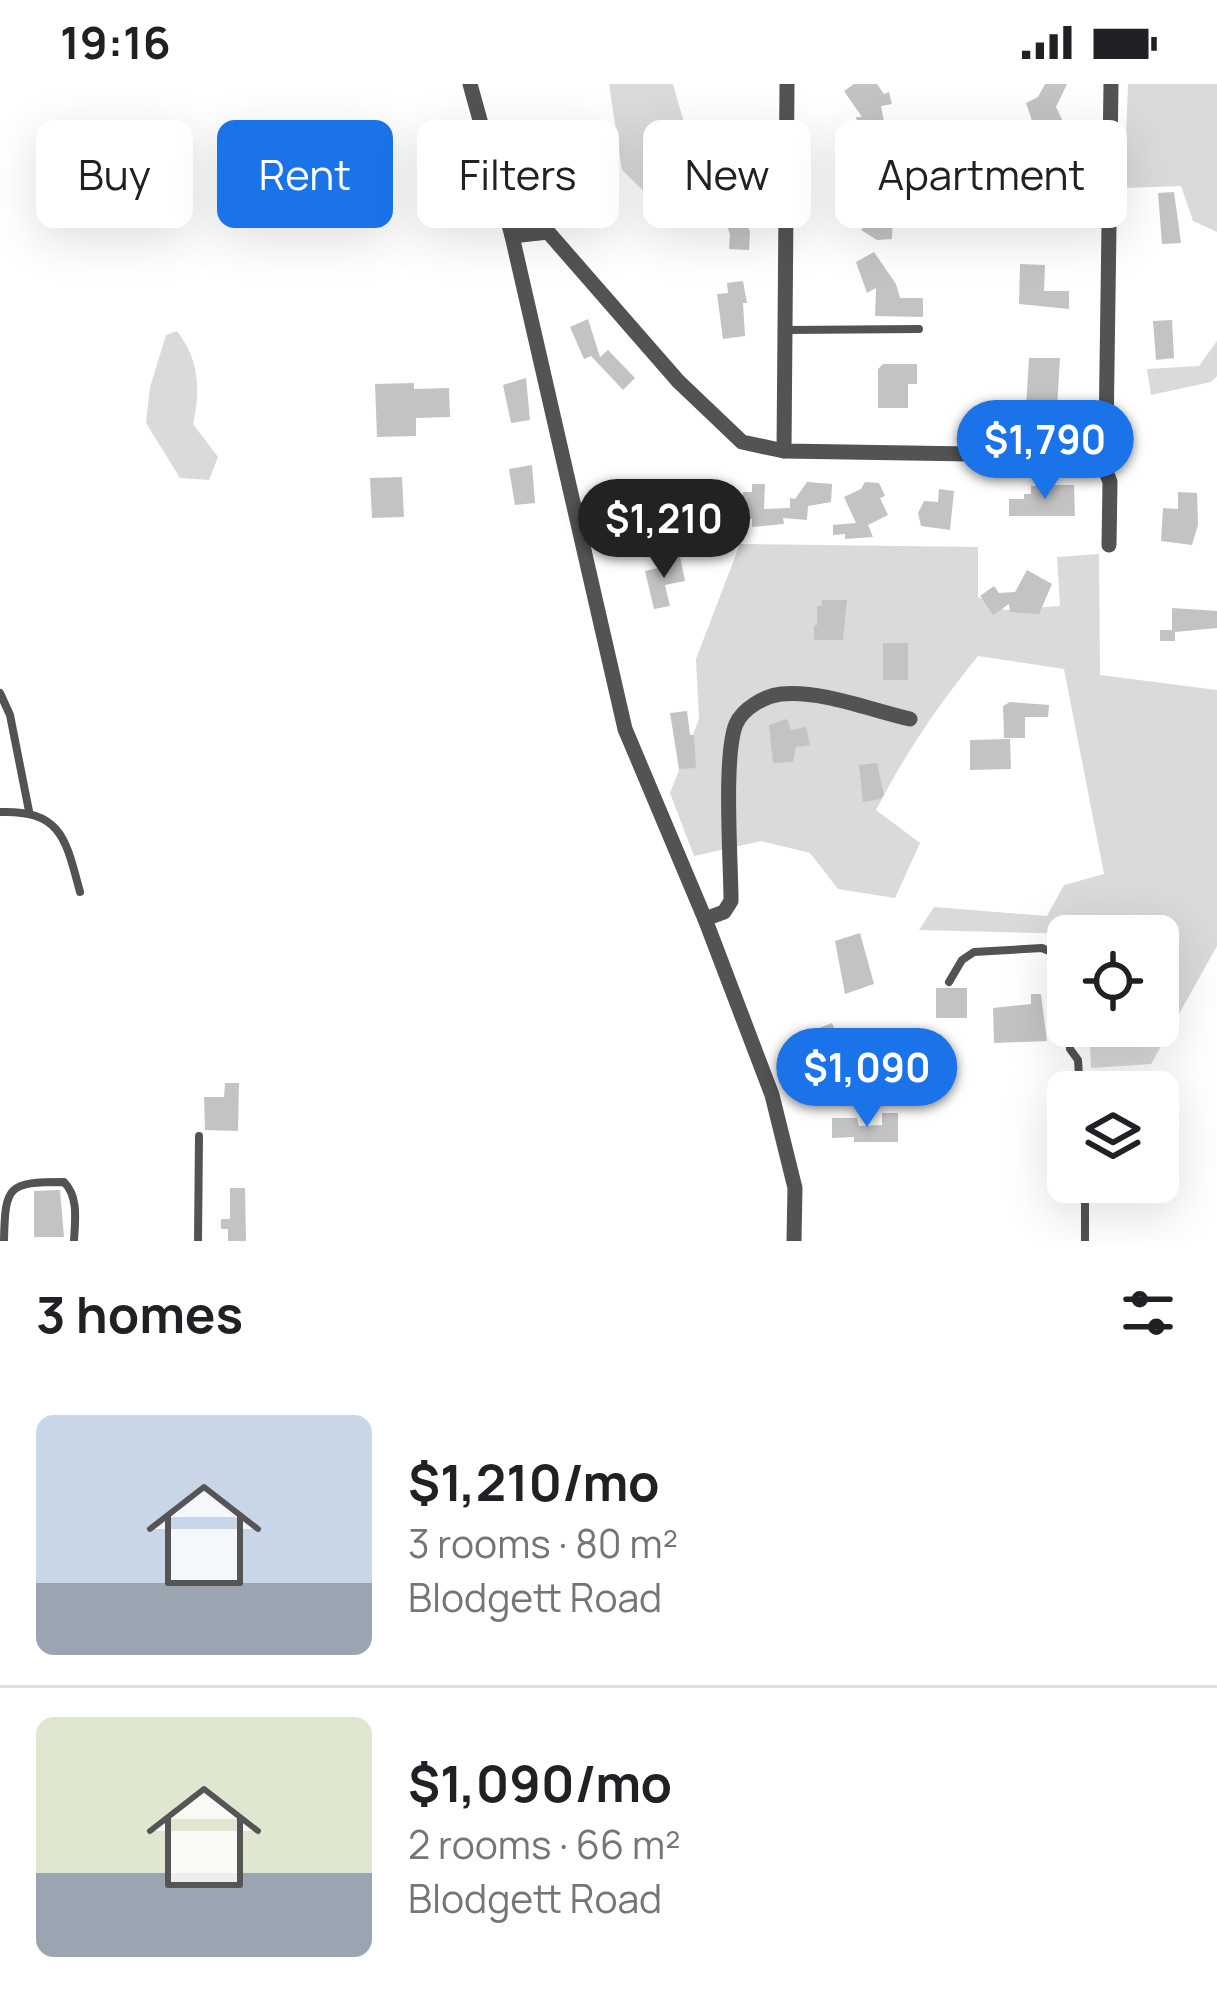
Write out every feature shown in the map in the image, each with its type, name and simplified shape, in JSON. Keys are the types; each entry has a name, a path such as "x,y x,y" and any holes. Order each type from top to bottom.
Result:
{"street":[{"path":"470,84 512,236 625,729 772,1095 795,1187 794,1241"},
{"path":"787,84 787,120"},
{"path":"1109,545 1110,482 1100,456 1106,438 1111,84"},
{"path":"784,451 787,228"},
{"path":"512,236 548,232 679,380 742,442 784,451 1100,456"},
{"path":"705,920 724,912 731,901 731,756 737,721 758,701 782,694 818,697 910,719"}],"lane":[{"path":"785,330 919,329"},
{"path":"0,692 21,761 29,811"},
{"path":"0,812 29,811 60,831 80,892"},
{"path":"949,982 962,960 974,952 1047,950"},
{"path":"198,1241 199,1136"},
{"path":"4,1241 5,1199 9,1191 30,1182 64,1182 69,1187 74,1195 74,1241"},
{"path":"1085,1203 1085,1241"}],"shaded area":[{"path":"609,84 673,84 683,120 643,120 643,190 622,170 619,120 614,120"},
{"path":"1128,84 1217,84 1217,232 1193,221 1181,186 1127,188"},
{"path":"177,331 196,375 193,424 218,457 209,480 180,478 146,423 150,387 166,335"},
{"path":"1217,341 1217,376 1211,382 1151,395 1147,369 1199,366"},
{"path":"740,544 978,547 978,597 1005,610 1060,606 1057,557 1099,554 1100,675 1217,690 1217,946 1179,1014 1179,915 1048,915 1064,885 1104,874 1064,669 978,656 949,693 876,810 920,843 895,898 838,889 810,853 761,841 694,856 670,793 699,719 696,659"},
{"path":"934,907 1047,916 1047,933 919,930"},
{"path":"1090,1047 1161,1047 1151,1064 1091,1068"}],"building":[{"path":"854,84 877,84 884,94 889,92 892,104 881,106 884,120 857,120 862,117 844,91"},
{"path":"1045,84 1067,84 1056,107 1062,120 1032,120 1026,103 1038,97"},
{"path":"1174,192 1181,243 1162,244 1158,193"},
{"path":"728,228 748,228 749,250 729,249"},
{"path":"892,228 892,239 877,240 861,230"},
{"path":"874,252 900,298 923,298 923,317 875,316 876,288 867,293 856,262"},
{"path":"1020,264 1045,265 1044,291 1069,291 1069,309 1019,304"},
{"path":"743,281 745,336 723,339 717,294 728,293 727,283"},
{"path":"588,319 600,357 608,350 635,378 623,390 591,356 584,359 570,327"},
{"path":"1172,320 1174,358 1156,360 1153,321"},
{"path":"1029,358 1060,358 1057,408 1026,407"},
{"path":"883,364 917,364 917,384 908,384 908,408 878,408 878,369"},
{"path":"526,378 530,420 511,423 503,385"},
{"path":"414,383 414,389 449,388 450,417 416,418 416,436 377,437 375,384"},
{"path":"532,465 535,503 515,505 509,469"},
{"path":"402,477 404,517 372,518 370,478"},
{"path":"807,482 832,484 831,502 808,506 807,520 783,518 784,524 752,527 752,519 738,519 738,500 743,500 743,492 752,492 752,484 765,484 764,509 790,508 790,498 795,499"},
{"path":"865,482 879,483 888,515 868,525 873,537 833,535 833,525 856,523 844,497"},
{"path":"1074,485 1075,516 1009,516 1009,499 1024,499 1024,494 1031,494 1031,486"},
{"path":"939,489 954,491 950,530 921,526 918,513 924,501 938,502"},
{"path":"1178,492 1197,493 1198,525 1192,545 1161,541 1163,508 1178,509"},
{"path":"659,503 661,519 686,515 688,530 644,534 640,505"},
{"path":"680,557 685,581 665,585 670,606 654,609 645,571"},
{"path":"1027,570 1052,584 1039,614 1010,612 1009,604 993,615 980,596 994,586 999,593 1015,592"},
{"path":"822,600 847,600 843,640 814,640 817,606 822,606"},
{"path":"1172,608 1217,611 1217,628 1175,632 1175,641 1160,641 1160,630 1172,630"},
{"path":"883,643 908,643 908,680 883,680"},
{"path":"1010,702 1049,705 1048,717 1025,717 1025,738 1004,738 1003,706"},
{"path":"687,711 696,768 679,769 670,713"},
{"path":"787,719 791,730 806,727 810,745 796,747 793,762 773,763 769,725"},
{"path":"1010,739 1011,769 970,770 970,740"},
{"path":"877,763 884,795 863,802 859,765"},
{"path":"860,933 874,984 845,994 835,941"},
{"path":"936,988 967,988 967,1018 936,1018"},
{"path":"1031,994 1041,994 1047,1041 994,1043 993,1008 1031,1004"},
{"path":"832,1023 843,1050 860,1043 866,1058 833,1068 829,1064 818,1050 814,1030"},
{"path":"225,1083 239,1083 238,1131 205,1130 204,1097 224,1097"},
{"path":"882,1113 898,1113 898,1142 832,1138 832,1118 857,1118 859,1126 882,1125"},
{"path":"230,1188 245,1188 246,1241 228,1241 228,1229 221,1229 221,1219 230,1219"},
{"path":"60,1190 64,1237 34,1237 34,1191"}]}
